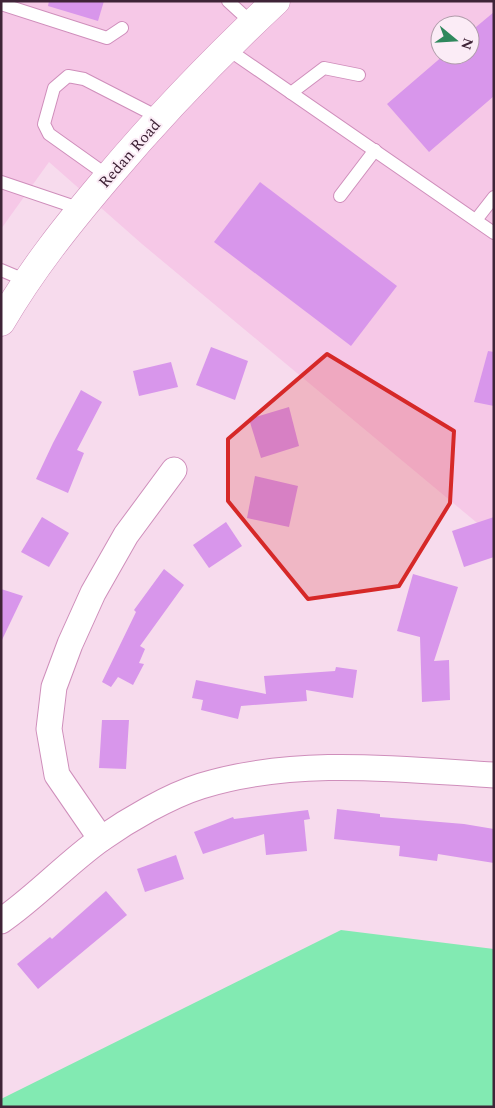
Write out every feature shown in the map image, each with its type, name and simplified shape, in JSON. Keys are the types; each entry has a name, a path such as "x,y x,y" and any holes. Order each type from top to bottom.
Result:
{"main road":[{"name":"Redan Road","path":"1,322 26,281 64,229 108,176 226,48 276,1"}],"street":[{"path":"101,839 57,775 49,729 54,687 70,644 93,593 126,535 174,470"},
{"path":"1,921 101,839 154,807 200,787 252,774 315,768 386,768 494,775"}],"lane":[{"path":"228,1 252,24"},
{"path":"1,4 107,38 122,28"},
{"path":"226,48 494,233"},
{"path":"291,93 324,68 358,75"},
{"path":"108,176 49,134 44,124 54,88 68,76 84,79 160,118"},
{"path":"340,196 374,150"},
{"path":"1,182 81,209"},
{"path":"476,220 494,197"},
{"path":"1,270 26,281"}],"highlighted area":[{"path":"327,354 454,431 450,503 399,586 308,599 228,501 228,439"}],"shaded area":[{"path":"1,1 494,1 494,537 142,244 49,162 1,229"}],"green space":[{"path":"341,930 494,949 494,1107 1,1107 1,1099"}],"building":[{"path":"49,1 104,1 98,21 48,6"},
{"path":"494,12 494,96 429,152 387,104 432,65 480,65 480,24"},
{"path":"260,182 397,286 351,346 214,242"},
{"path":"211,347 248,361 235,400 196,385"},
{"path":"488,351 494,352 494,406 474,402"},
{"path":"171,362 178,387 139,396 133,371"},
{"path":"81,390 102,402 77,450 84,453 68,493 36,479"},
{"path":"289,407 299,446 261,458 249,419"},
{"path":"255,476 298,486 289,527 247,518"},
{"path":"42,517 69,533 49,567 21,552"},
{"path":"494,517 494,557 464,567 452,531"},
{"path":"226,522 242,546 209,568 193,545"},
{"path":"164,569 184,585 140,646 145,649 139,663 144,664 133,685 118,677 111,687 102,682 136,612 134,610"},
{"path":"413,574 458,587 434,661 449,660 450,700 422,702 420,637 397,631"},
{"path":"1,589 23,596 1,642"},
{"path":"336,667 357,670 353,698 306,690 307,701 241,706 238,719 201,710 203,700 192,698 196,680 266,694 264,676 335,671"},
{"path":"102,720 129,720 126,769 99,768"},
{"path":"337,809 380,814 380,817 464,824 494,829 494,863 438,854 437,861 399,856 400,846 334,839"},
{"path":"308,810 310,819 304,820 307,851 266,855 264,834 203,854 194,832 233,817 234,819"},
{"path":"176,855 184,879 145,892 137,869"},
{"path":"106,891 127,915 38,989 17,964 50,937 52,939"}]}
